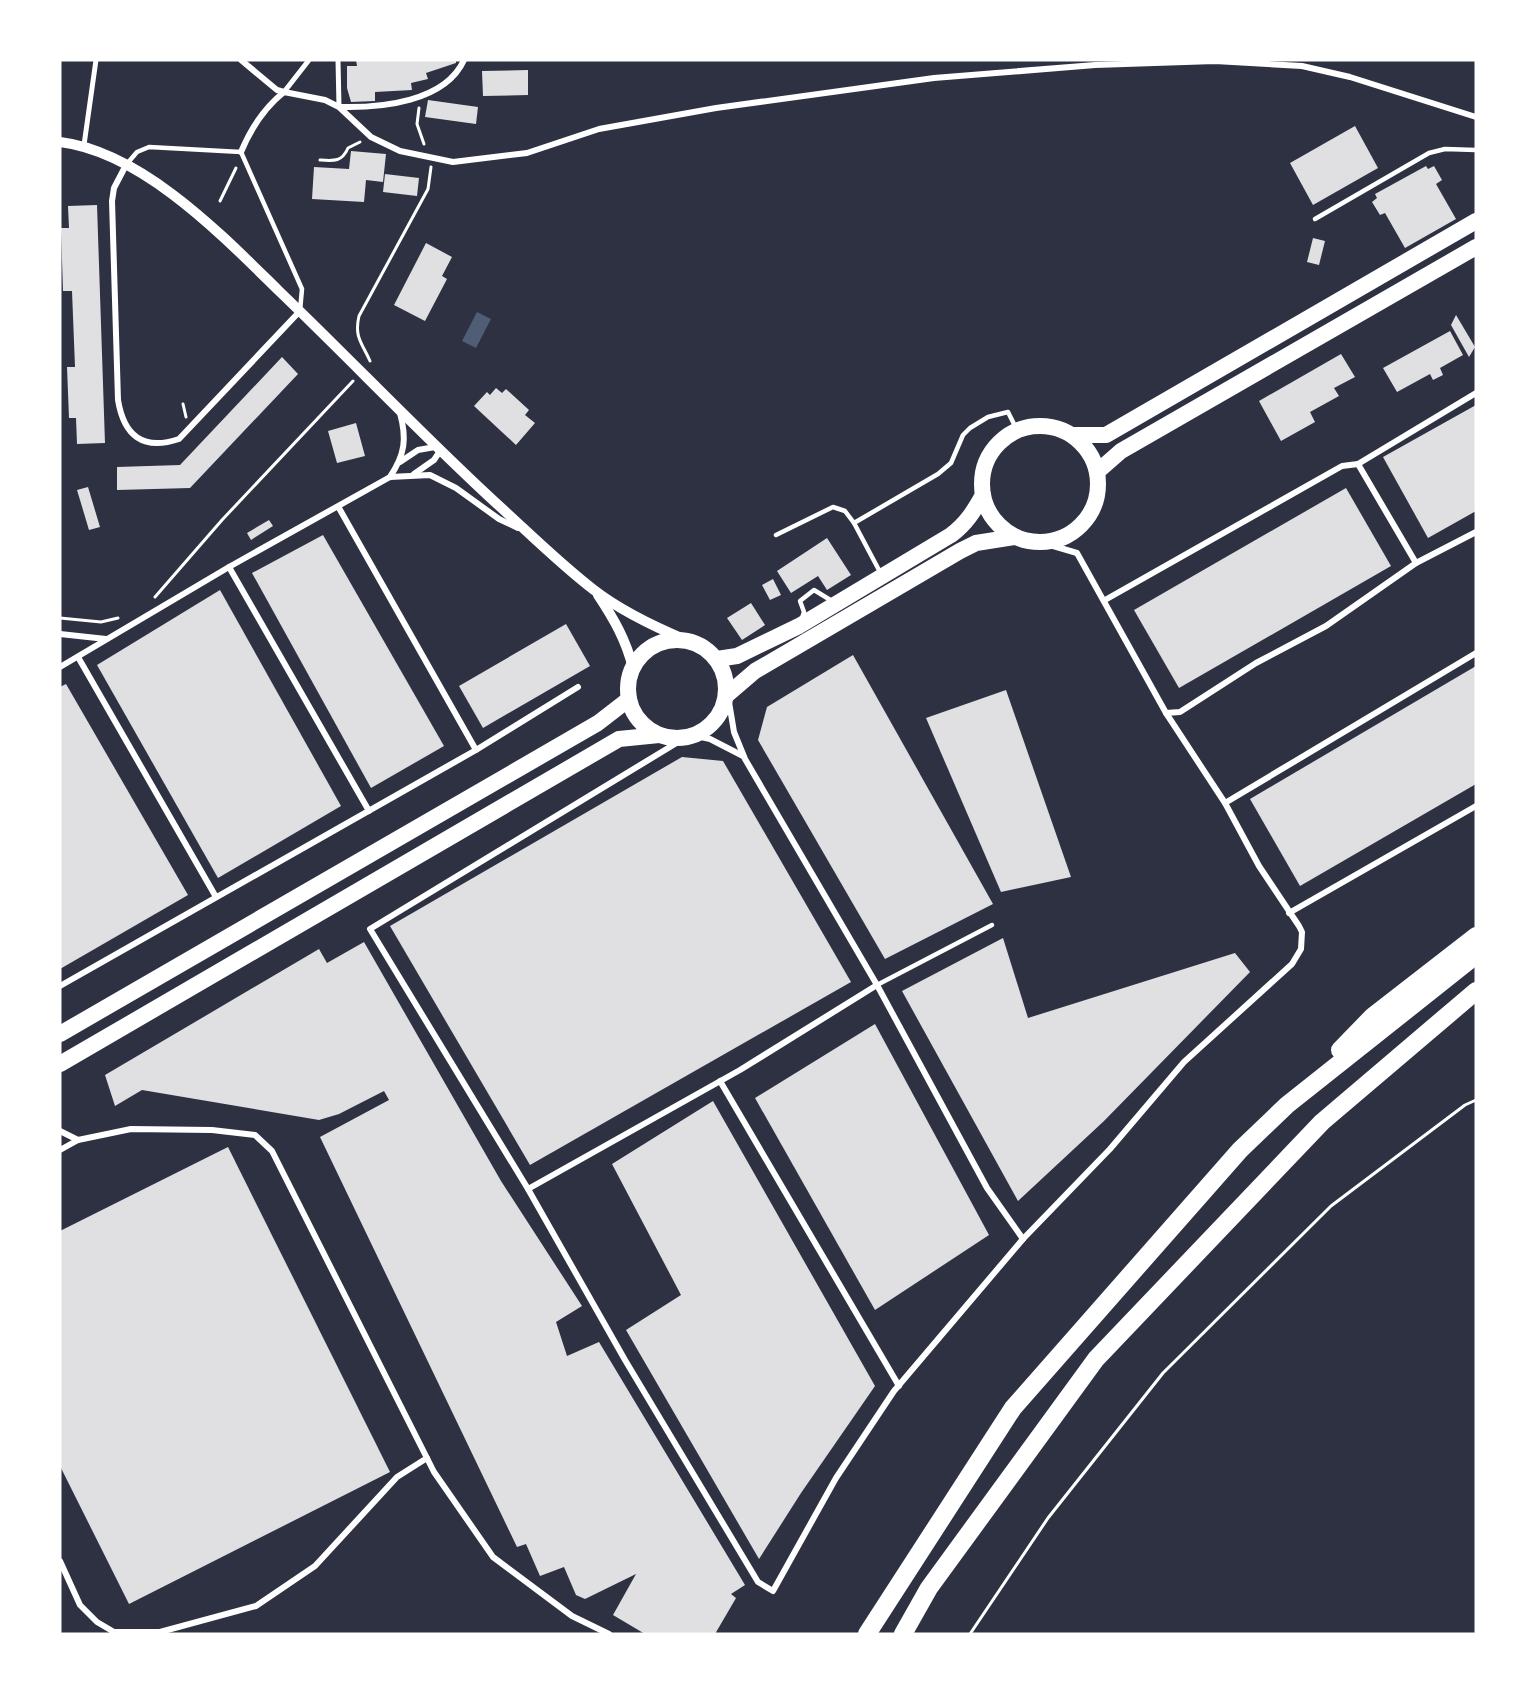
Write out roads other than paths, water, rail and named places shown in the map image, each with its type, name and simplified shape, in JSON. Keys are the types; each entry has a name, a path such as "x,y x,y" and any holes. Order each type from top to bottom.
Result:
{"highway":[{"path":"1072,435 1106,435 1476,221"},
{"path":"1097,472 1121,451 1476,247"},
{"path":"60,1064 619,740 660,735 690,736 708,727 718,717 727,695 755,671 960,551 976,543 1014,537 1044,543 1068,536 1087,520 1097,497 1097,472 1089,451 1072,435 1052,427 1030,427 1017,430 1001,441 988,457 982,482 983,495 993,520 1014,537"},
{"path":"717,659 743,654 800,626 962,528 983,495"},
{"path":"660,735 640,721 629,699 628,684 633,668 645,652 662,641 686,640 702,646 717,659 724,673 727,695"},
{"path":"60,1034 598,723 629,699"},
{"path":"867,1634 1013,1408 1240,1150 1373,1016 1476,936"},
{"path":"1287,1105 1476,955"},
{"path":"903,1634 929,1588 1096,1359 1322,1122 1476,992"}],"street":[{"path":"84,145 96,60"},
{"path":"241,60 277,90 325,100 339,107 371,137 400,151 431,160 453,162 527,153 599,129 774,100 934,78 1095,65 1215,62 1292,65 1350,77 1476,117"},
{"path":"241,152 249,134 268,105 284,92 309,60"},
{"path":"338,60 339,107"},
{"path":"339,107 390,105 426,93 452,80 464,60"},
{"path":"60,142 84,145 126,165 214,227 437,449 528,533 596,592 686,640"},
{"path":"126,165 116,182 112,201 118,400 121,421 127,430 144,442 165,444 179,439 300,311"},
{"path":"1105,600 1342,466 1358,464 1476,393"},
{"path":"390,477 405,449 406,436 399,410"},
{"path":"400,462 418,450 437,449"},
{"path":"413,474 434,460 437,449"},
{"path":"1358,464 1416,563"},
{"path":"60,667 229,567 339,508 390,477 413,474 430,475 499,519 528,533"},
{"path":"339,508 476,750"},
{"path":"1166,713 1180,712 1256,663 1326,626 1416,563 1476,532"},
{"path":"744,756 711,739 690,736 370,929 528,1189 625,1360 758,1581 773,1591 836,1478 899,1386 1023,1239 1110,1149 1184,1062 1292,964 1301,949 1302,932 1259,866 1225,803 1166,713 1077,553 1044,543"},
{"path":"229,567 369,811"},
{"path":"596,592 617,622 627,644 633,668"},
{"path":"60,634 107,639"},
{"path":"1225,803 1476,653"},
{"path":"78,657 216,897"},
{"path":"60,986 476,750 578,687"},
{"path":"727,695 732,725 744,756 877,985 987,1188 1023,1239"},
{"path":"1289,912 1476,806"},
{"path":"528,1189 720,1081 877,985"},
{"path":"720,1081 899,1386"},
{"path":"60,1150 78,1140 130,1129 201,1130 255,1135 273,1151 427,1458 493,1557 572,1616 609,1634"},
{"path":"60,1131 78,1140"},
{"path":"60,1561 80,1605 97,1622 114,1632 160,1632 256,1606 315,1566 397,1478 427,1458"}],"lane":[{"path":"126,165 137,152 149,147 241,152 302,289 300,311"},
{"path":"1315,219 1429,153 1444,149 1476,150"},
{"path":"854,523 938,474 951,463 963,435 988,417 1008,412 1017,430"},
{"path":"776,535 833,507 845,510 882,576"},
{"path":"800,626 804,612 801,598 814,590 831,600 840,602"},
{"path":"877,985 992,925"}],"water":[{"path":"477,312 491,319 476,348 462,341"}]}
